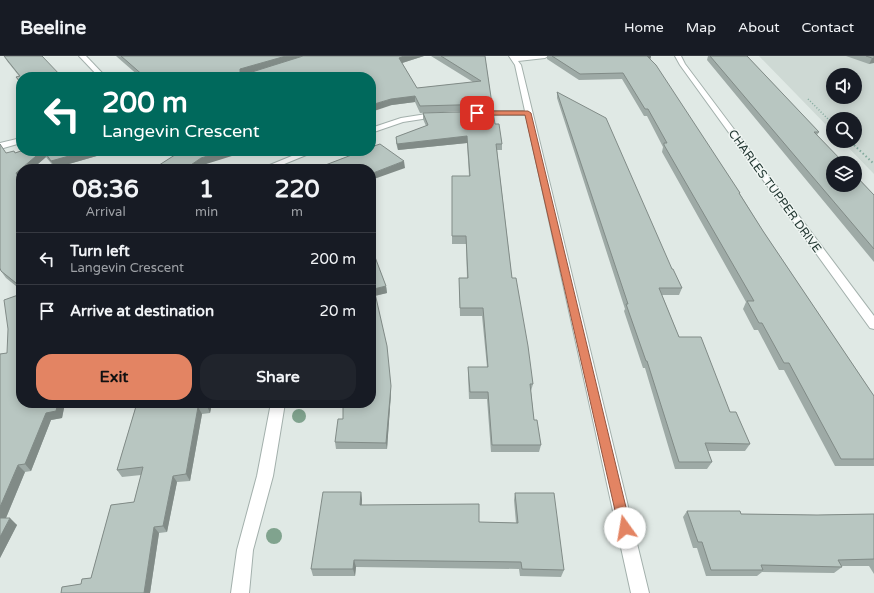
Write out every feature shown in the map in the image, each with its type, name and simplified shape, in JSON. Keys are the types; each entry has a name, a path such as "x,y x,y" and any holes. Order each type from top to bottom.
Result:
{"street":[{"path":"82,56 99,72"},
{"path":"545,56 514,57 640,593"},
{"name":"CHARLES TUPPER DRIVE","path":"678,56 682,64 874,325"},
{"path":"466,113 528,113"},
{"path":"376,129 415,117 450,114"},
{"path":"0,146 16,141"},
{"path":"277,164 299,156"},
{"path":"240,593 246,550 265,476 277,408"}],"path":[{"path":"808,99 826,117"},
{"path":"857,148 874,164"}],"shaded area":[{"path":"759,56 874,56 874,174 862,162 862,156 857,156 849,148 862,148 862,112 826,112 826,125"}],"building":[{"path":"4,56 42,56 57,72 17,72"},
{"path":"121,56 286,56 240,69 240,72 139,72"},
{"path":"303,56 404,56 399,58 417,88 481,81 441,56 485,56 492,104 420,106 415,96 391,99 376,104 376,72 252,72"},
{"path":"552,56 647,56 656,65 740,193 763,231 874,396 874,459 841,459 789,363 784,363 762,323 759,323 747,301 754,301 664,145 664,143 667,143 648,109 645,109 623,73 580,74"},
{"path":"710,56 747,56 819,132 814,132 826,144 826,148 829,148 837,156 826,156 826,192 862,192 862,182 874,195 874,249"},
{"path":"557,92 606,118 672,269 682,288 659,288 679,337 701,337 730,412 736,412 750,444 705,443 712,462 679,462 647,361 626,304 628,304"},
{"path":"493,111 495,124 499,124 502,144 496,144 512,278 516,278 528,346 533,384 530,384 534,420 537,420 541,445 492,445 488,392 470,392 468,367 488,367 483,308 460,308 459,278 468,278 466,236 452,236 452,176 470,176 467,136 397,144 396,137 428,125 423,113"},
{"path":"0,144 6,153 14,151 16,153 16,156 36,156 27,164 16,164 16,283 1,271"},
{"path":"380,144 404,161 376,172 376,164 328,164 349,156 376,156 376,145"},
{"path":"48,156 69,156 51,161"},
{"path":"173,156 208,156 201,158 192,164 161,164"},
{"path":"376,260 386,286 376,288"},
{"path":"16,296 16,408 57,408 56,411 46,413 25,464 18,465 0,507 0,354 7,353 8,329 4,300"},
{"path":"376,298 387,346 391,386 386,443 335,442 338,419 343,419 343,408 376,408"},
{"path":"136,408 198,408 186,474 173,476 163,526 154,527 144,593 61,593 62,587 81,584 82,579 91,578 111,505 134,502 143,467 117,470"},
{"path":"323,492 361,492 360,505 479,504 479,522 518,523 515,493 554,493 564,570 522,569 521,562 354,560 353,569 311,569"},
{"path":"687,511 740,511 741,514 874,514 874,559 838,560 842,567 761,565 763,570 711,570 702,542 698,542"},
{"path":"0,518 10,518 0,537"}],"route":[{"path":"477,113 528,113 625,528"}]}
